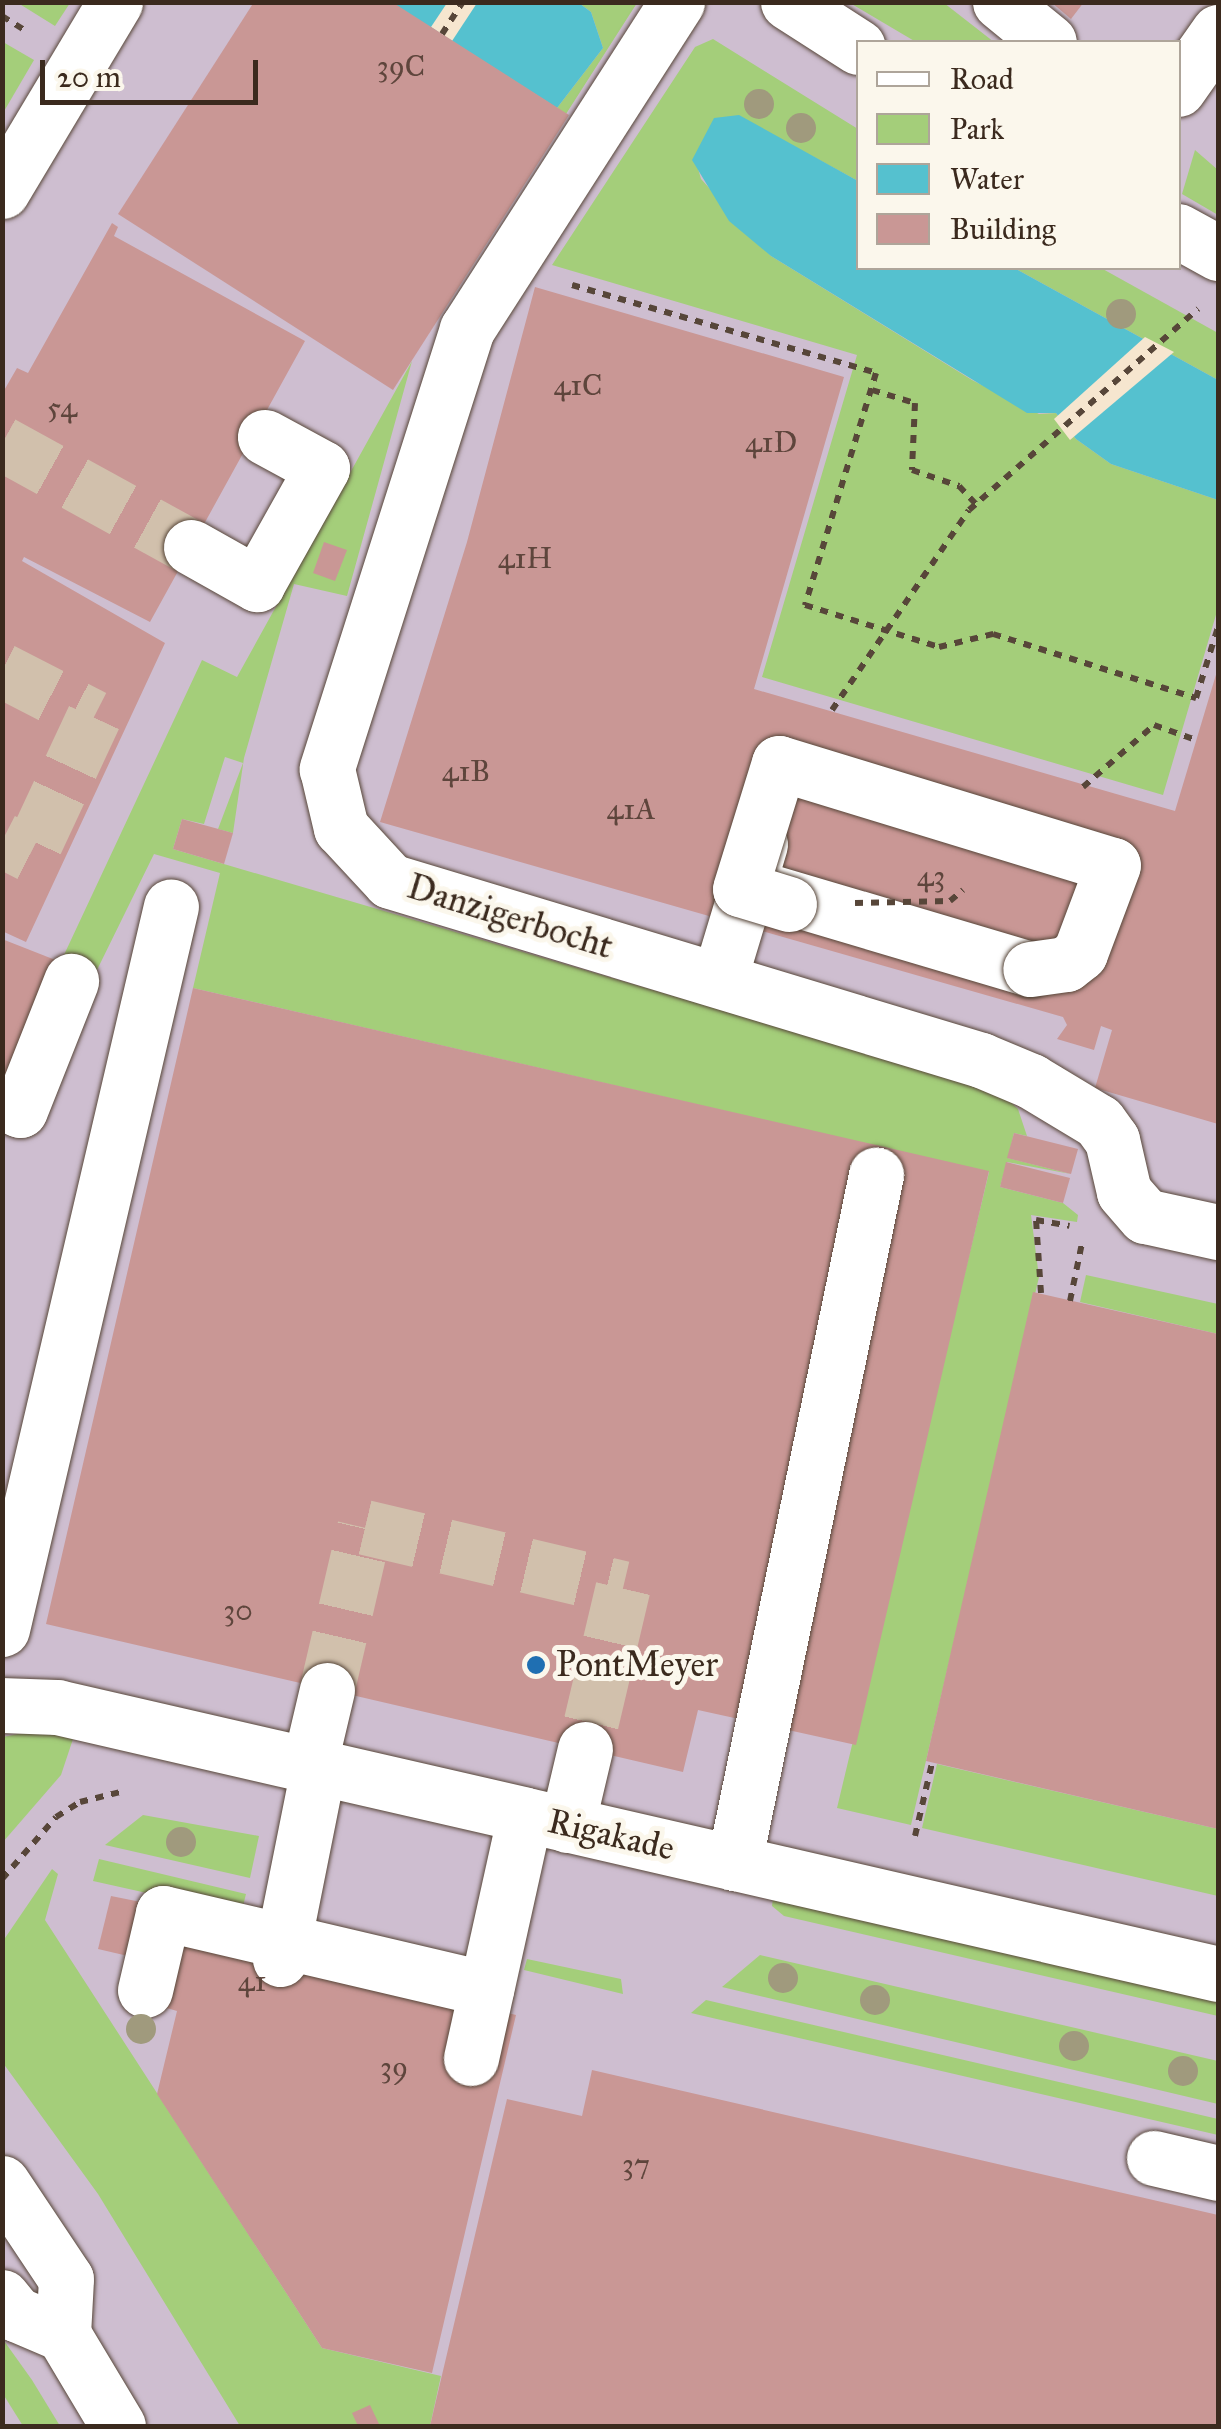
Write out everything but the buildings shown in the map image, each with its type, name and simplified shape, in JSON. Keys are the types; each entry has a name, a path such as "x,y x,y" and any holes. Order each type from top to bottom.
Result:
{"street":[{"path":"2,191 116,2"},
{"name":"Danzigerbocht","path":"677,2 504,265 468,329 327,769 330,799 362,858 390,881 719,980 1031,1081 1099,1122 1112,1140 1124,1192 1145,1216 1218,1232"},
{"path":"788,2 856,45"},
{"path":"1000,2 1047,40"},
{"path":"1181,84 1218,32"},
{"path":"1181,233 1218,253"},
{"path":"192,547 257,584 322,468 265,437"},
{"path":"779,763 1114,865 1080,953 1066,964 1030,969 768,894 740,890 779,763"},
{"path":"719,980 768,894 783,768 1101,864"},
{"path":"2,1629 171,906"},
{"path":"7,1104 20,1110 71,981"},
{"path":"734,1863 876,1175"},
{"path":"282,1950 327,1690"},
{"name":"Rigakade","path":"2,1705 57,1706 1218,1974"},
{"path":"471,2058 486,1989 546,1820 584,1749"},
{"path":"144,1990 162,1912 282,1950 486,1989"},
{"path":"1154,2158 1218,2172"},
{"path":"2,2183 66,2279 63,2334 118,2426"},
{"path":"2,2297 16,2314 63,2334"}],"path":[{"path":"442,34 463,2"},
{"path":"504,265 876,372 804,605 939,647 993,634 1196,698 1218,626"},
{"path":"831,711 976,504 1198,309"},
{"path":"872,390 915,403 912,470 959,486 976,504"},
{"path":"1070,1301 1085,1230"},
{"path":"1040,1293 1044,1281"},
{"path":"918,1826 932,1763"},
{"path":"2,1879 36,1836"}],"shaded area":[{"path":"3,3 1218,3 1218,2426 3,2426"}],"green space":[{"path":"18,3 70,3 55,26"},
{"path":"579,3 637,3 566,114 557,108 603,48 591,12"},
{"path":"850,3 944,3 991,40 913,40"},
{"path":"713,39 856,128 856,180 812,156 710,130 697,165 701,179 771,256 972,380 1039,414 1056,413 1076,439 1111,464 1218,500 1218,608 1163,795 762,677 857,355 552,265 695,47"},
{"path":"3,42 34,60 3,113"},
{"path":"1195,150 1218,170 1218,215 1182,194"},
{"path":"1018,270 1105,270 1218,333 1218,380"},
{"path":"412,361 347,596 294,584 244,758 233,833 218,829 243,763 225,757 204,824 182,819 173,849 1000,1092 1018,1109 1027,1136 1014,1133 1008,1158 1071,1174 1007,1162 1000,1187 1063,1203 1078,1215 1077,1222 1031,1215 1039,1277 911,1825 837,1808 989,1172 193,988 220,873 154,854 96,972 63,957 202,660 237,677"},
{"path":"1086,1275 1218,1304 1218,1334 1080,1302"},
{"path":"33,1731 74,1736 61,1775 3,1842 3,1737"},
{"path":"937,1764 1218,1829 1218,1896 922,1828"},
{"path":"143,1815 259,1836 250,1878 105,1845"},
{"path":"99,1859 246,1894 241,1914 93,1881"},
{"path":"52,1869 58,1874 45,1920 322,2348 441,2376 430,2426 240,2426 98,2194 3,2063 3,1941"},
{"path":"773,1898 1218,2000 1218,2016 784,1916 772,1906"},
{"path":"760,1955 1218,2061 1218,2104 722,1987"},
{"path":"527,1959 621,1979 623,1994 524,1970"},
{"path":"706,2000 1218,2119 1218,2135 691,2013"},
{"path":"2,2338 60,2426 23,2426 3,2394"}],"water":[{"path":"392,3 579,3 591,12 603,48 557,108"},
{"path":"739,115 856,180 856,270 1018,270 1218,380 1218,500 1111,464 1076,439 1056,413 1027,413 771,256 729,221 692,160 714,118"}],"pier":[{"path":"447,3 477,3 452,41 431,27"},
{"path":"1145,337 1174,352 1070,440 1054,419"}],"tunnel":[{"path":"2,443 191,547"},
{"path":"2,670 94,717 30,854 2,840"},
{"path":"327,1690 365,1527 623,1588 585,1749"}],"place":[{"name":"PontMeyer","path":"536,1665"}]}
